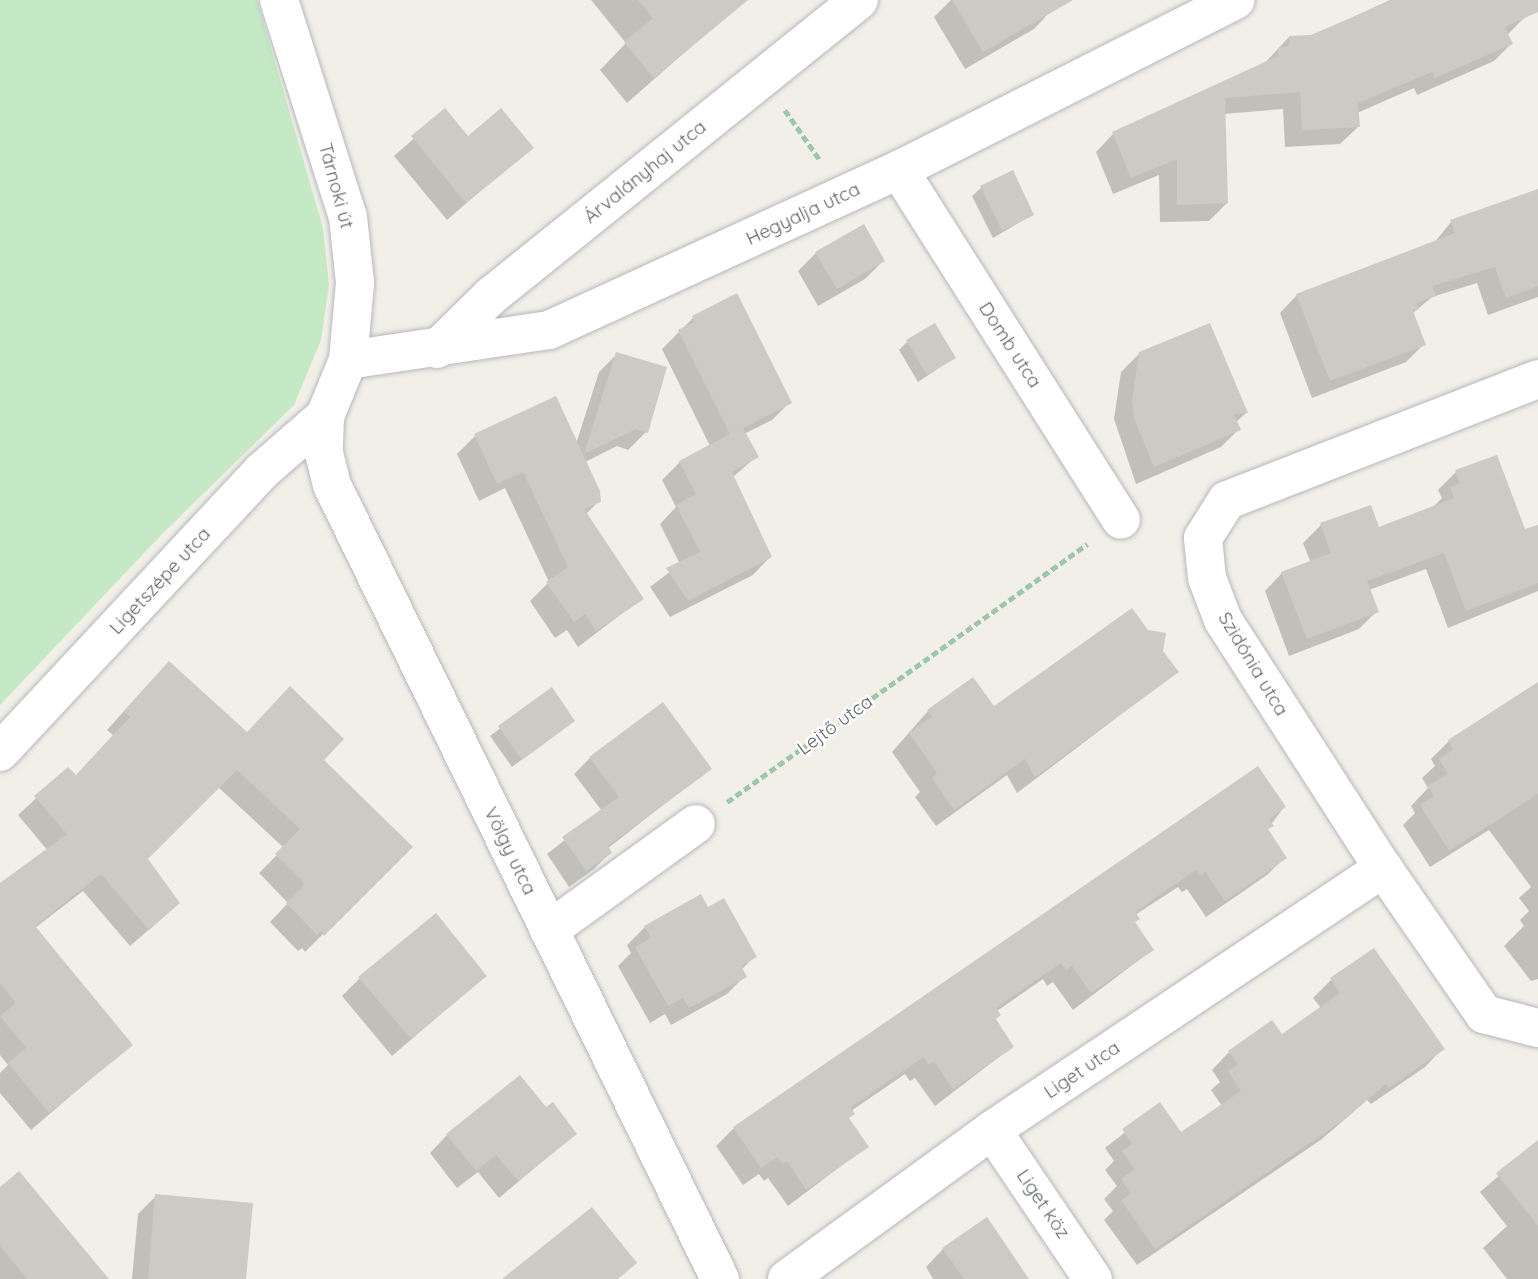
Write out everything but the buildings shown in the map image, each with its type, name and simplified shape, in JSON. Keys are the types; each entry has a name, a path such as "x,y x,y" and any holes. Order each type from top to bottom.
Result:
{"street":[{"name":"Tárnoki út","path":"279,0 348,217 355,283 348,360 326,416"},
{"name":"Árvalányhaj utca","path":"437,349 491,296 859,0"},
{"name":"Hegyalja utca","path":"348,360 437,349 549,330 899,170 1235,0"},
{"name":"Domb utca","path":"899,170 1121,520"},
{"name":"Szidónia utca","path":"1538,379 1227,500 1203,538 1207,578 1223,620 1383,868 1484,1014 1538,1028"},
{"name":"Ligetszépe utca","path":"0,752 262,471 326,416"},
{"name":"Völgy utca","path":"326,416 324,453 332,485 720,1279"},
{"path":"549,930 696,824"},
{"name":"Liget utca","path":"787,1279 992,1130 1383,868"},
{"name":"Liget köz","path":"992,1130 1093,1279"}],"path":[{"path":"762,78 845,195"},
{"name":"Lejtő utca","path":"696,824 1121,520"}],"green space":[{"path":"0,0 257,0 323,228 329,285 321,340 294,405 163,533 0,705"}]}
